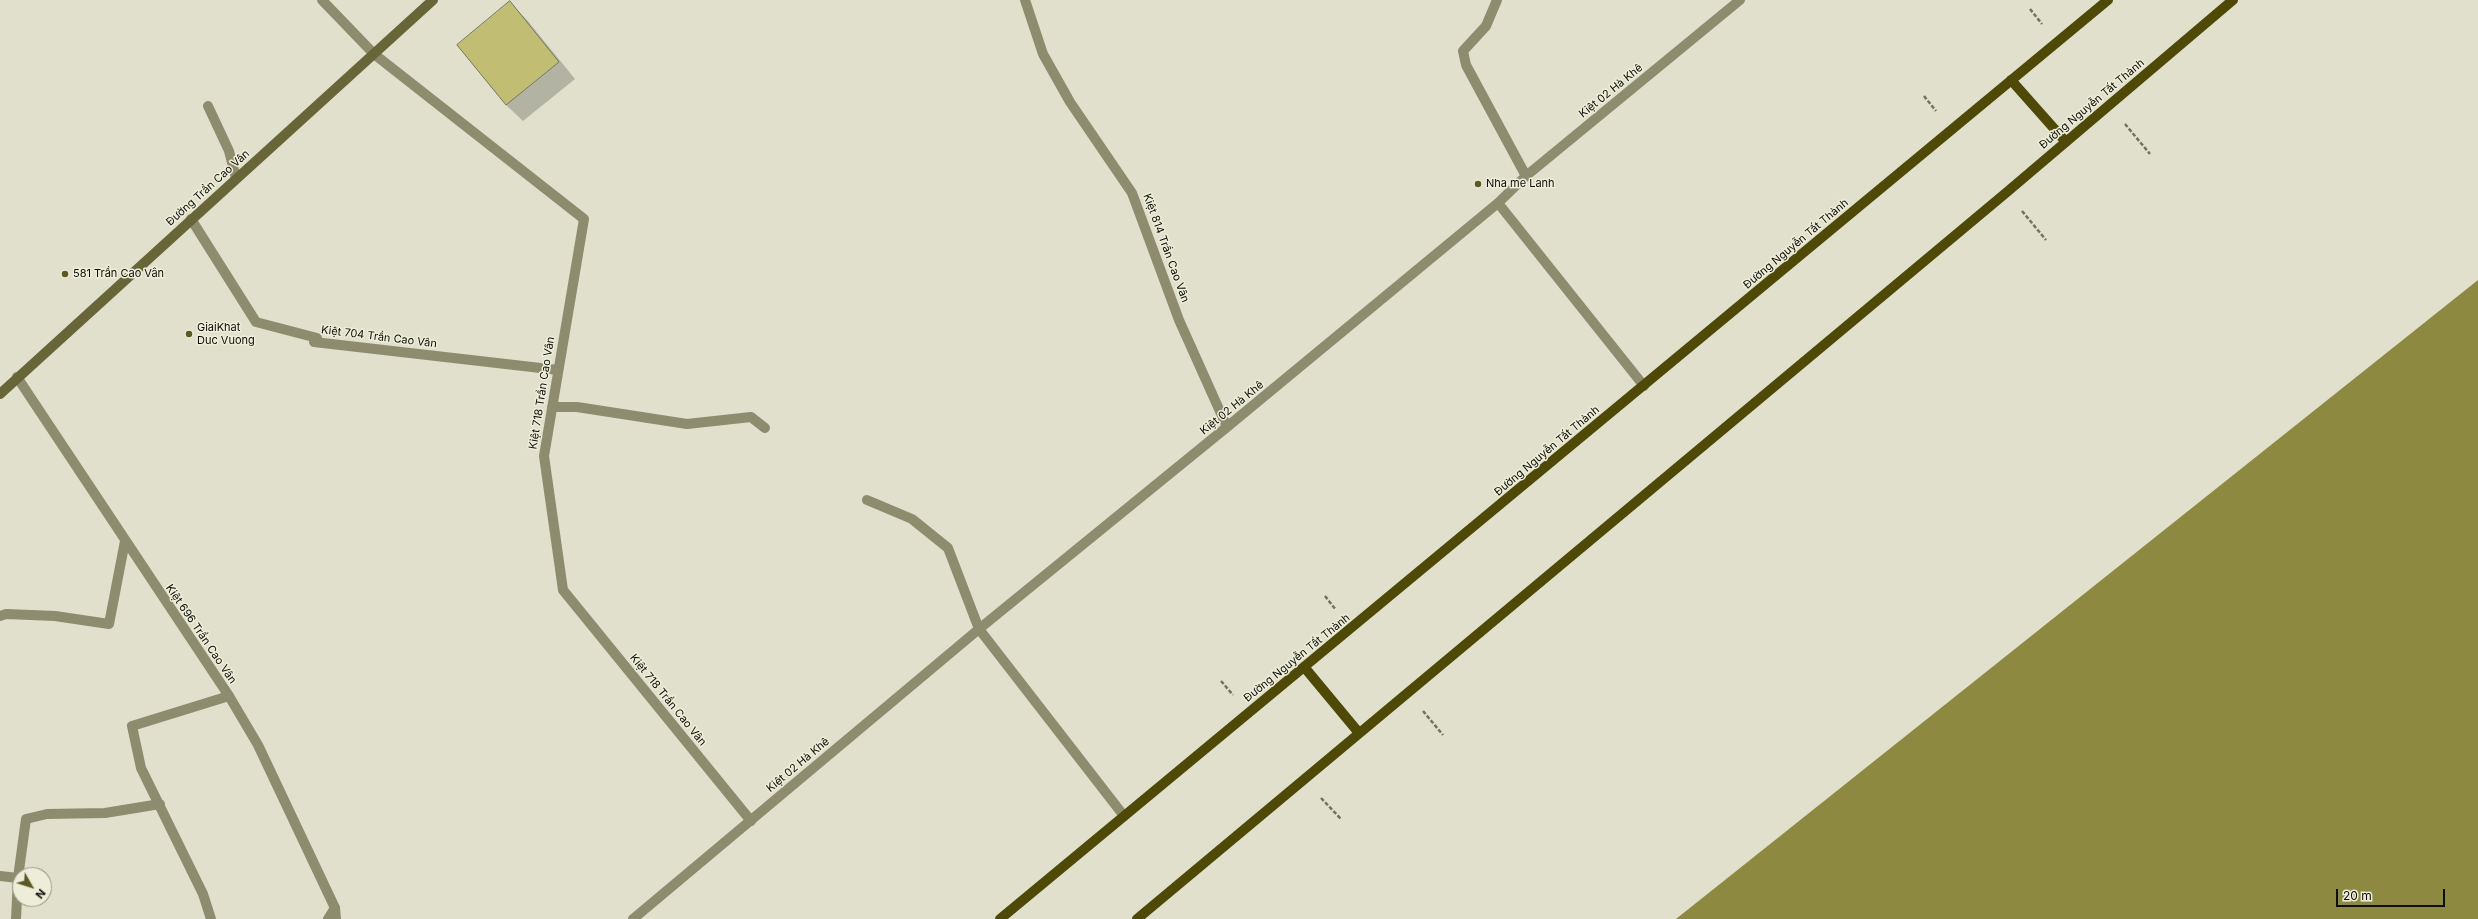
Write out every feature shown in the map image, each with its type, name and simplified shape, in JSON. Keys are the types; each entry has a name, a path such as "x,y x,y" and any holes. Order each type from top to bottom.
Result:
{"main road":[{"name":"Đường Trần Cao Vân","path":"0,394 433,0"},
{"name":"Đường Nguyễn Tất Thành","path":"1000,919 1305,668 2108,0"},
{"name":"Đường Nguyễn Tất Thành","path":"1137,919 2007,192 2233,0"},
{"path":"2011,80 2066,142"},
{"path":"1305,668 1359,734"}],"street":[{"path":"322,0 374,54"},
{"name":"Kiệt 814 Trần Cao Vân","path":"1025,0 1043,54 1070,102 1132,193 1179,320 1227,428"},
{"path":"1497,0 1486,26 1463,51 1466,65 1526,176"},
{"name":"Kiệt 02 Hà Khê","path":"633,919 979,629 1227,428 1498,203 1526,176 1740,0"},
{"name":"Kiệt 718 Trần Cao Vân","path":"374,54 584,219 544,456 563,590 751,821"},
{"path":"208,106 230,150 236,178"},
{"path":"1498,203 1644,386"},
{"name":"Kiệt 704 Trần Cao Vân","path":"191,219 256,322 317,338 314,342 558,370"},
{"name":"Kiệt 696 Trần Cao Vân","path":"17,378 229,696 258,746 335,908 336,919"},
{"path":"552,407 577,407 688,424 751,417 765,428"},
{"path":"867,500 912,519 948,548 979,629 1124,816"},
{"path":"0,616 6,614 55,616 109,624 125,541"},
{"path":"211,919 203,894 141,768 132,726 229,696"},
{"path":"19,867 26,819 47,814 105,813 160,804"},
{"path":"0,876 12,877"},
{"path":"16,919 17,907"},
{"path":"328,919 335,908"}],"path":[{"path":"2109,105 2150,154"},
{"path":"2007,192 2046,240"},
{"path":"1408,692 1443,735"}],"shaded area":[{"path":"2478,280 2478,919 1676,919"}],"building":[{"path":"510,1 559,62 506,105 457,45"}],"place":[{"name":"Nha me Lanh","path":"1478,184"},
{"name":"581 Trần Cao Vân","path":"65,274"},
{"name":"GiaiKhat Duc Vuong","path":"189,334"}]}
